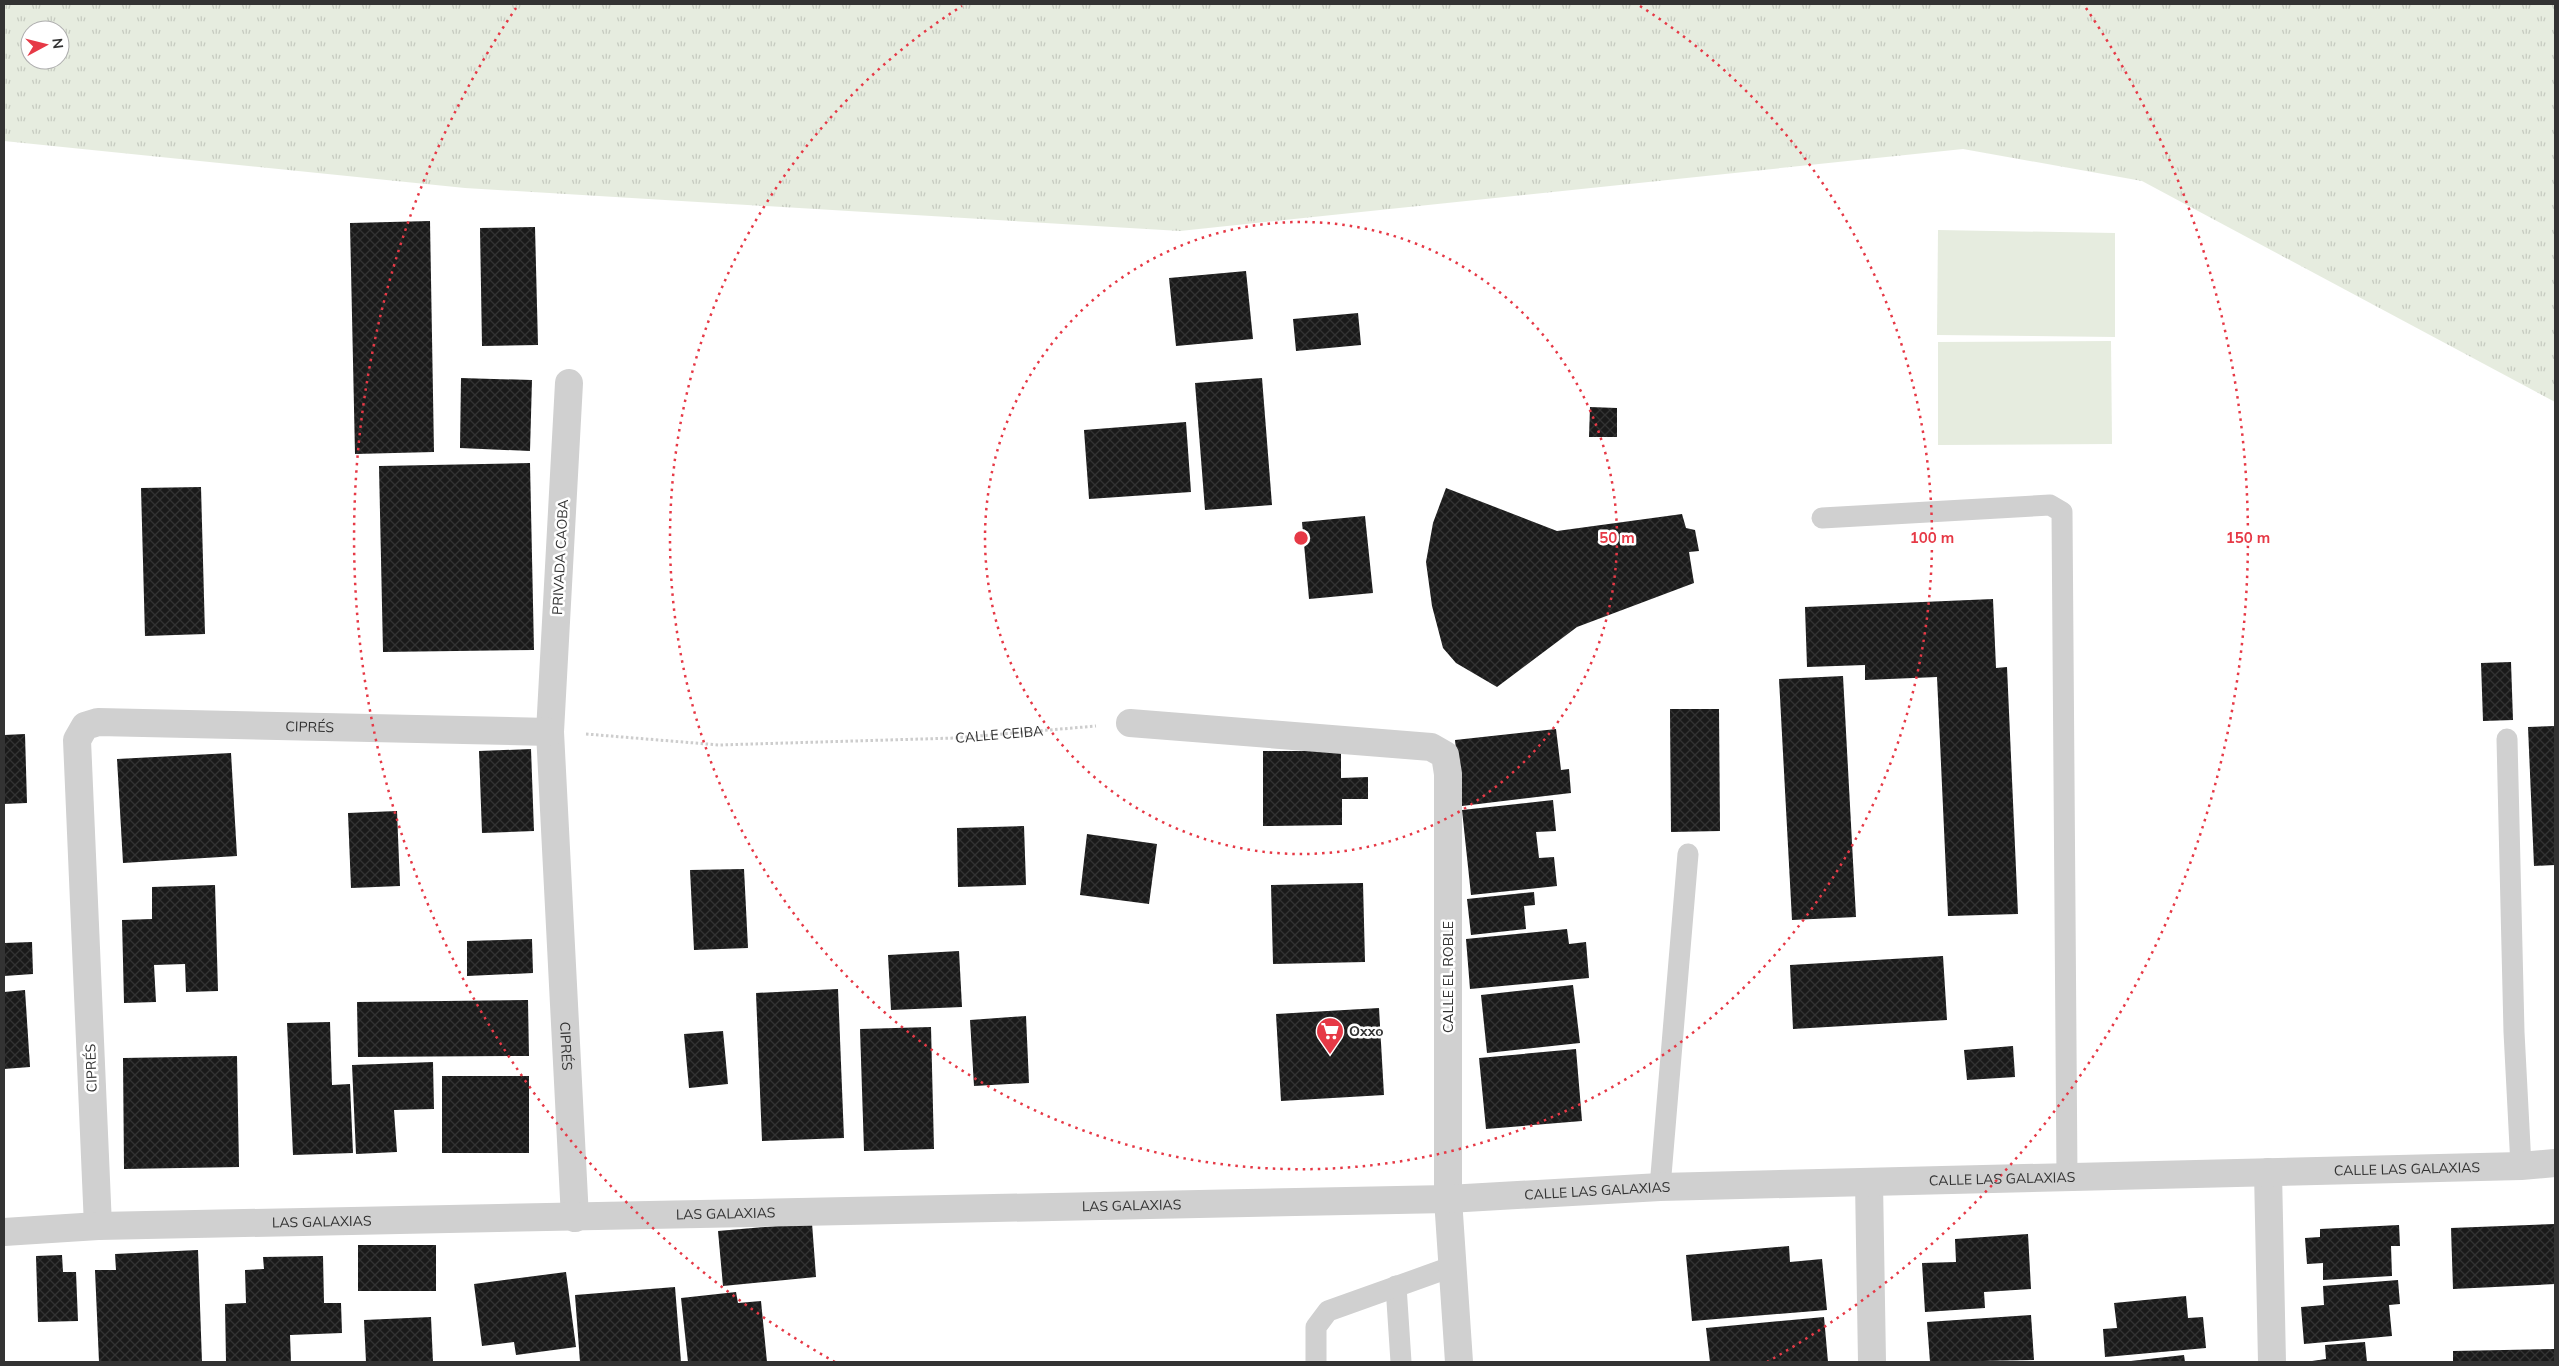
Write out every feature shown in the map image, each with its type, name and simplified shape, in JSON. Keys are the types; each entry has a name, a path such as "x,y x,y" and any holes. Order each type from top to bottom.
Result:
{"street":[{"name":"PRIVADA CAOBA","path":"550,732 569,383"},
{"name":"CIPRÉS","path":"98,1226 77,740 85,726 98,722 550,732 575,1218"},
{"name":"CALLE EL ROBLE","path":"1130,723 1431,747 1444,755 1448,774 1448,1199 1451,1267 1459,1362"},
{"name":"CALLE LAS GALAXIAS","path":"1448,1199 1660,1188 2521,1166 2555,1163"},
{"path":"2268,1172 2272,1362"},
{"path":"1869,1182 1872,1362"},
{"name":"LAS GALAXIAS","path":"4,1232 98,1226 575,1218 1448,1199"}],"lane":[{"path":"1822,518 2050,505 2062,512 2067,1177"},
{"path":"2507,739 2514,1032 2521,1166"},
{"path":"1660,1188 1688,854"},
{"path":"1316,1362 1316,1327 1328,1311 1451,1267"},
{"path":"1396,1286 1401,1362"}],"path":[{"name":"CALLE CEIBA","path":"550,732 719,745 955,738 1130,723"}],"green space":[{"path":"4,4 2555,4 2555,402 2142,181 1963,149 1180,231 465,188 4,141"},
{"path":"1938,230 2115,233 2115,337 1937,335"},
{"path":"2111,341 2112,444 1938,445 1938,342"}],"building":[{"path":"430,221 434,452 355,454 350,223"},
{"path":"535,227 538,345 482,346 480,228"},
{"path":"1246,271 1253,339 1176,346 1169,278"},
{"path":"1358,313 1361,345 1296,351 1293,319"},
{"path":"461,378 532,380 530,451 460,448"},
{"path":"1262,378 1272,505 1205,510 1195,383"},
{"path":"1590,407 1617,408 1617,437 1589,437"},
{"path":"1186,422 1191,492 1089,499 1084,430"},
{"path":"530,463 534,650 383,652 379,466"},
{"path":"201,487 205,634 145,636 141,488"},
{"path":"1446,488 1557,531 1682,514 1686,528 1695,530 1699,551 1689,552 1694,583 1577,627 1497,687 1456,663 1443,648 1432,606 1426,562 1433,523"},
{"path":"1365,516 1373,593 1309,599 1302,522"},
{"path":"1993,599 1996,668 2007,667 2018,914 1948,916 1937,677 1865,680 1865,665 1807,667 1805,607"},
{"path":"2511,662 2513,720 2483,721 2481,663"},
{"path":"1843,676 1856,917 1792,920 1779,679"},
{"path":"1670,709 1719,709 1720,831 1671,832"},
{"path":"2555,726 2555,865 2534,866 2528,727"},
{"path":"1556,729 1561,770 1569,769 1571,793 1462,806 1455,740"},
{"path":"25,734 27,803 4,804 4,735"},
{"path":"531,749 534,831 482,833 479,751"},
{"path":"1263,751 1341,751 1341,778 1368,777 1368,799 1342,799 1342,825 1263,826"},
{"path":"231,753 237,856 123,863 117,759"},
{"path":"1553,800 1556,831 1536,832 1539,858 1554,857 1557,886 1471,895 1462,810"},
{"path":"397,811 400,886 351,888 348,813"},
{"path":"1024,826 1026,885 958,887 957,828"},
{"path":"1087,834 1157,844 1149,904 1080,895"},
{"path":"744,869 748,948 694,950 690,870"},
{"path":"1363,883 1365,962 1273,964 1271,885"},
{"path":"215,885 218,991 186,992 185,964 154,965 156,1002 124,1003 122,920 152,919 152,887"},
{"path":"1534,892 1535,905 1524,906 1526,929 1471,935 1467,899"},
{"path":"1567,929 1569,944 1586,942 1589,978 1470,989 1466,939"},
{"path":"532,939 533,973 467,976 467,941"},
{"path":"32,942 33,974 4,976 4,943"},
{"path":"959,951 962,1007 891,1010 888,955"},
{"path":"1943,956 1947,1020 1793,1029 1790,965"},
{"path":"1573,985 1580,1043 1487,1053 1481,995"},
{"path":"838,989 844,1138 762,1141 756,993"},
{"path":"25,990 30,1067 4,1069 4,992"},
{"path":"528,1000 529,1056 358,1057 357,1002"},
{"name":"Oxxo","path":"1379,1008 1384,1095 1281,1101 1276,1014"},
{"path":"1026,1016 1029,1083 974,1086 970,1020"},
{"path":"330,1022 332,1085 350,1084 353,1153 293,1155 287,1023"},
{"path":"931,1027 934,1149 864,1151 860,1029"},
{"path":"723,1031 728,1084 689,1088 684,1034"},
{"path":"2013,1046 2015,1077 1967,1080 1964,1050"},
{"path":"1576,1049 1582,1121 1486,1129 1479,1058"},
{"path":"237,1056 239,1167 124,1169 123,1058"},
{"path":"433,1062 434,1109 394,1110 397,1152 356,1154 352,1065"},
{"path":"442,1076 529,1076 529,1153 442,1153"},
{"path":"812,1223 816,1277 723,1286 718,1231"},
{"path":"2555,1224 2555,1284 2453,1289 2451,1228"},
{"path":"2399,1225 2400,1246 2391,1246 2392,1276 2323,1280 2323,1263 2307,1264 2305,1238 2320,1237 2320,1229"},
{"path":"2028,1234 2031,1289 1984,1292 1985,1308 1925,1312 1922,1263 1956,1262 1955,1239"},
{"path":"358,1245 436,1245 436,1291 358,1291"},
{"path":"1789,1246 1790,1262 1822,1259 1827,1310 1692,1321 1686,1255"},
{"path":"198,1250 202,1362 99,1362 95,1270 116,1270 115,1254"},
{"path":"62,1255 63,1272 76,1272 78,1321 38,1322 36,1256"},
{"path":"323,1256 324,1303 341,1303 342,1333 290,1335 291,1362 226,1362 225,1304 246,1303 245,1270 264,1269 263,1257"},
{"path":"566,1272 576,1347 516,1355 514,1342 482,1346 474,1284"},
{"path":"2398,1280 2400,1304 2389,1305 2392,1336 2304,1344 2301,1307 2324,1305 2323,1286"},
{"path":"675,1287 681,1362 580,1362 575,1295"},
{"path":"736,1292 738,1303 761,1301 767,1362 688,1362 681,1298"},
{"path":"2186,1296 2188,1318 2203,1317 2206,1348 2105,1357 2103,1329 2117,1328 2114,1303"},
{"path":"2031,1315 2034,1360 1930,1362 1927,1322"},
{"path":"431,1317 433,1362 366,1362 364,1320"},
{"path":"1824,1317 1828,1362 1710,1362 1706,1328"},
{"path":"2365,1342 2367,1362 2305,1362 2326,1359 2325,1345"},
{"path":"2555,1349 2555,1362 2453,1362 2453,1351"},
{"path":"2184,1355 2185,1362 2131,1362 2131,1361"}],"place":[{"name":"Oxxo","path":"1330,1055"}]}
